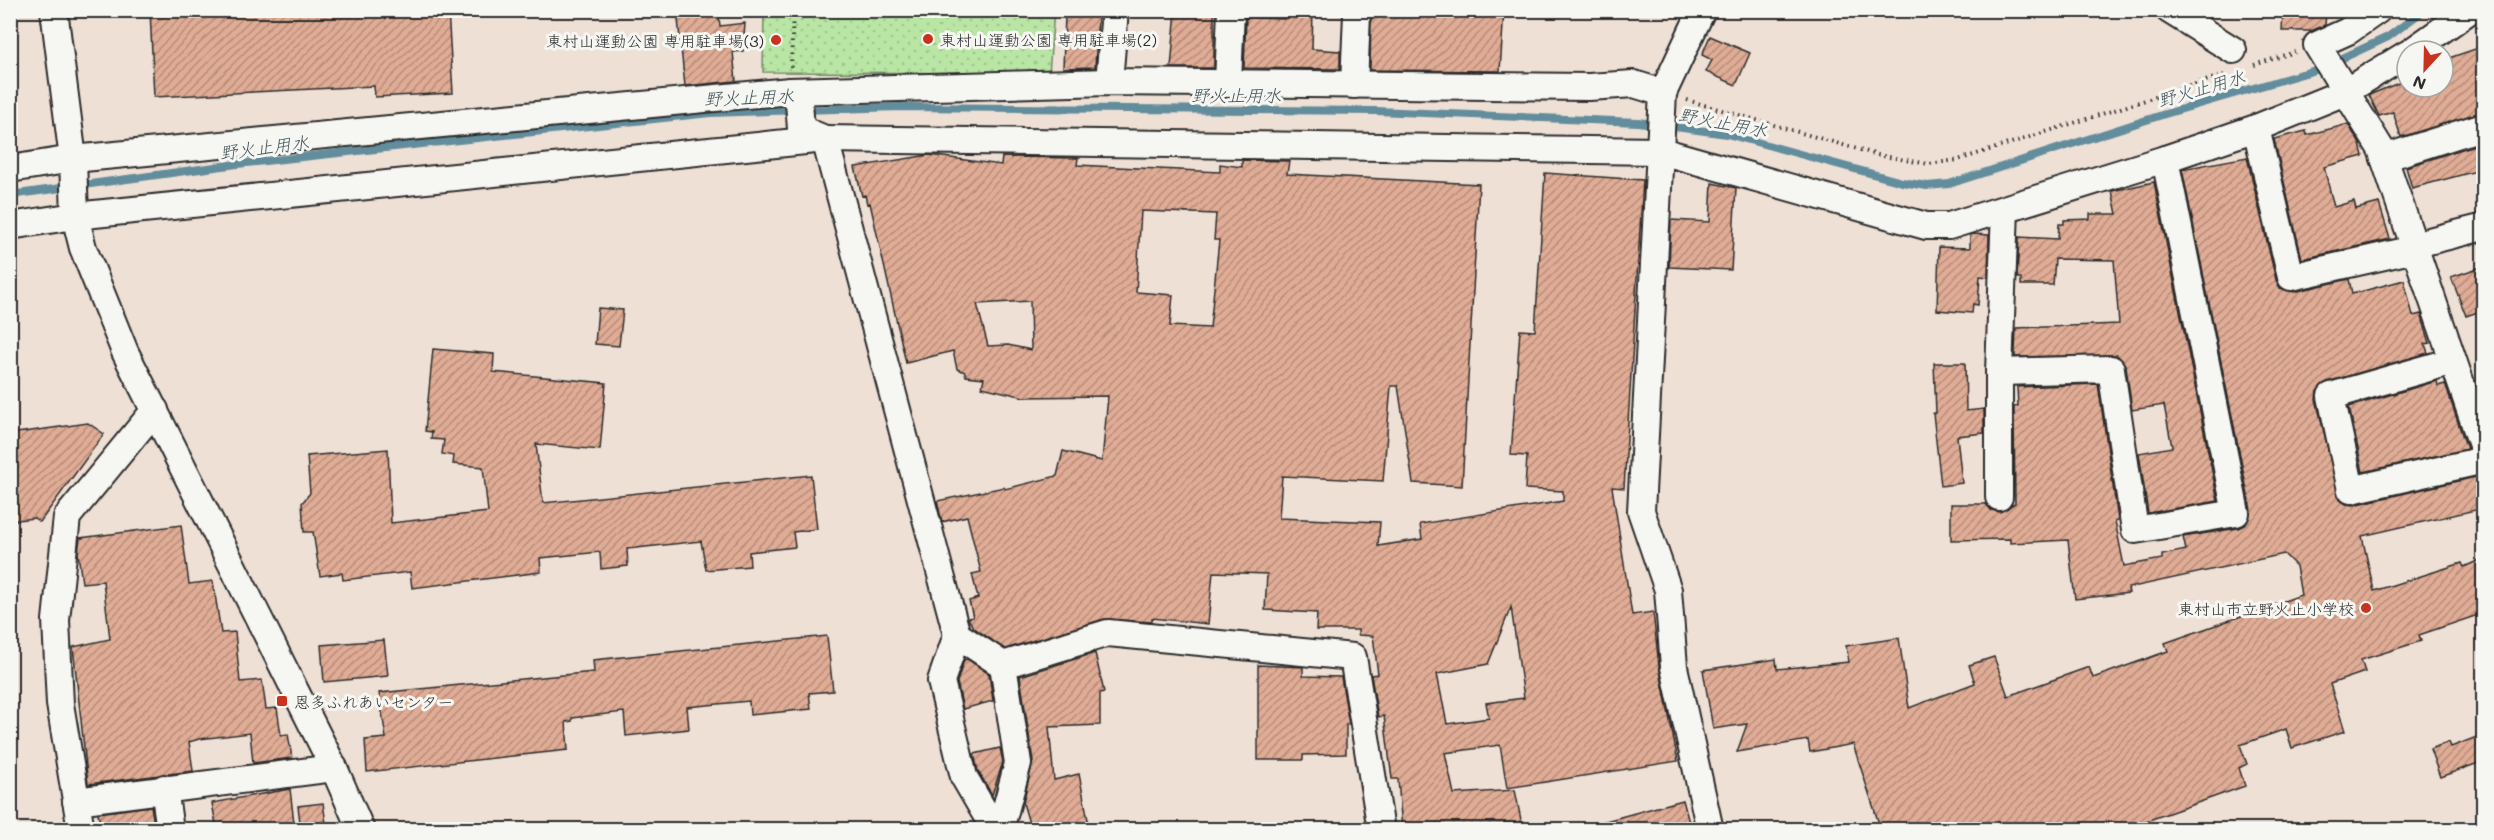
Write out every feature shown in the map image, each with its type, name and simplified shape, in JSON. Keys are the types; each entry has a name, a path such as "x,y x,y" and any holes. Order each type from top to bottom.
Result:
{"street":[{"path":"54,10 73,164 75,210 83,248 125,352 334,768 361,830"},
{"path":"1109,82 1114,10"},
{"path":"1228,84 1232,10"},
{"path":"1702,10 1663,95 1641,510 1668,590 1674,667 1710,830"},
{"path":"2169,10 2237,63"},
{"path":"2378,10 2348,31 2318,46 2384,158 2484,451"},
{"path":"2429,39 2470,10"},
{"path":"1354,85 1357,14"},
{"path":"10,226 75,210 825,139 1661,144 1926,226 1949,226 2165,159 2256,128 2395,60"},
{"path":"10,169 795,96 1109,82 1589,87 1634,84 1663,95"},
{"path":"795,96 801,129 825,139"},
{"path":"2384,158 2484,126"},
{"path":"2256,128 2291,277 2414,247 2484,227"},
{"path":"825,139 957,636 941,681 964,777 995,830"},
{"path":"1999,372 2111,369 2135,530 2236,513 2165,159"},
{"path":"1999,497 1999,372 2005,209"},
{"path":"2453,362 2331,396 2351,490 2484,460"},
{"path":"81,830 60,704 56,620 68,517 155,410"},
{"path":"1003,665 1108,633 1353,657 1381,830"},
{"path":"957,636 1003,665 1018,763 1000,830"},
{"path":"75,801 334,768"},
{"path":"164,788 170,830"}],"path":[{"path":"793,10 795,96"},
{"path":"1663,95 1878,155 1928,164 1958,160 2237,63 2318,46"}],"green space":[{"name":"東村山運動公園 専用駐車場(2)","path":"764,11 1054,11 1049,73 763,72"}],"building":[{"path":"150,10 448,10 453,93 375,97 374,86 154,97"},
{"path":"677,10 718,10 720,26 745,23 743,51 733,52 736,81 685,86"},
{"path":"1176,10 1214,10 1214,68 1171,68"},
{"path":"1285,10 1313,10 1312,49 1340,51 1340,69 1244,68 1246,17 1284,19"},
{"path":"1371,10 1504,10 1500,71 1370,70"},
{"path":"2283,10 2326,10 2325,25 2311,31 2282,31"},
{"path":"1065,15 1098,17 1095,67 1063,68"},
{"path":"1710,36 1750,53 1736,85 1706,72 1712,60 1702,55"},
{"path":"2484,46 2484,111 2401,137 2393,112 2379,116 2369,95 2395,84 2395,99 2455,99 2455,56"},
{"path":"2348,124 2360,144 2363,156 2324,167 2334,207 2354,201 2356,209 2379,203 2390,239 2302,259 2274,139 2306,131 2307,135"},
{"path":"2484,142 2484,169 2412,188 2406,167"},
{"path":"929,155 1001,165 1002,157 1078,158 1077,165 1220,172 1220,164 1242,167 1242,160 1289,161 1287,174 1479,184 1462,486 1413,483 1398,386 1391,386 1383,481 1282,476 1279,518 1380,522 1378,546 1422,539 1420,524 1563,501 1563,491 1525,489 1527,456 1511,455 1520,330 1535,331 1545,173 1643,180 1624,488 1612,487 1632,615 1653,612 1659,666 1678,761 1507,788 1500,745 1445,753 1454,794 1515,790 1523,830 1402,830 1398,779 1392,779 1384,716 1378,717 1371,675 1378,674 1373,636 1358,635 1358,630 1316,630 1317,613 1265,610 1267,574 1213,572 1208,624 1152,618 1152,622 1104,619 1005,649 973,627 968,618 973,617 969,601 978,598 972,574 981,572 967,516 942,522 937,501 1004,487 1005,489 1057,476 1063,451 1102,461 1108,396 1024,397 982,387 984,378 966,376 965,372 957,369 953,351 906,363 870,203 867,204 865,195 862,196 855,167","holes":["1141,211 1216,214 1214,240 1219,240 1210,328 1170,326 1173,295 1136,292","1030,301 1031,350 1008,345 988,346 977,304","1511,607 1524,698 1486,703 1489,718 1447,724 1437,674 1488,664"]},
{"path":"2247,157 2276,280 2280,288 2294,292 2349,279 2352,294 2404,280 2413,316 2421,314 2430,343 2425,344 2428,353 2327,382 2317,391 2316,399 2340,500 2354,505 2480,476 2484,489 2484,508 2362,536 2374,591 2462,563 2464,567 2484,558 2484,613 2419,635 2421,641 2361,660 2365,672 2330,684 2345,731 2292,748 2286,729 2240,745 2247,764 2239,768 2245,786 2121,830 1881,830 1853,744 1810,752 1808,740 1737,752 1747,724 1713,729 1703,670 1776,659 1777,669 1849,662 1846,646 1899,638 1909,708 1975,683 1969,665 1994,657 2008,696 2089,667 2093,678 2168,651 2165,643 2301,595 2296,566 2284,554 2128,588 2129,593 2075,599 2068,540 2010,543 2010,539 1951,540 1951,504 1986,504 1991,510 2000,512 2015,503 2014,407 2018,406 2017,387 2098,384 2118,520 2115,521 2124,566 2162,559 2162,555 2186,550 2183,537 2238,528 2246,524 2251,510 2182,169"},
{"path":"2154,182 2218,501 2148,513 2139,453 2172,447 2164,405 2132,410 2126,366 2117,355 2015,357 2015,353 2016,328 2119,324 2114,260 2055,259 2053,285 2021,285 2021,278 2017,278 2019,237 2058,239 2059,224 2064,224 2064,220 2090,219 2090,214 2117,214 2112,191"},
{"path":"1712,183 1736,188 1731,270 1669,267 1671,220 1710,222"},
{"path":"1970,235 1989,235 1988,277 1980,276 1978,305 1973,304 1972,313 1937,310 1939,247 1970,248"},
{"path":"2484,266 2484,310 2466,316 2451,277"},
{"path":"598,308 623,310 619,346 595,344"},
{"path":"433,349 494,354 493,372 606,383 600,450 536,444 543,503 811,475 817,529 793,532 795,547 749,552 750,566 706,570 701,541 627,549 628,566 601,569 600,552 540,558 541,572 412,588 410,572 343,580 342,573 320,576 313,532 304,532 302,503 310,493 307,456 388,449 391,523 488,512 483,467 453,464 454,456 442,454 444,440 431,439 432,432 425,431"},
{"path":"1934,363 1965,363 1966,411 1984,409 1984,433 1957,436 1962,483 1941,486 1933,413 1936,413"},
{"path":"2437,381 2438,386 2445,384 2467,449 2363,472 2349,407"},
{"path":"88,423 104,434 40,522 34,518 10,521 10,434"},
{"path":"181,525 189,584 213,581 221,633 235,632 240,682 262,680 266,709 277,708 281,735 288,734 292,758 253,763 250,733 199,739 189,742 193,771 88,784 73,647 110,639 103,581 82,583 78,553 80,538"},
{"path":"827,636 833,691 809,693 811,709 750,715 749,701 687,707 689,729 626,736 624,712 572,718 572,721 566,722 568,750 367,772 365,740 386,738 379,693 594,672 593,660"},
{"path":"384,640 388,676 324,682 321,645"},
{"path":"1095,653 1104,692 1100,693 1100,725 1049,727 1054,780 1079,774 1090,830 1031,830 1023,803 1033,761 1020,676"},
{"path":"967,659 989,674 993,701 963,709 957,682 964,660"},
{"path":"1258,665 1303,667 1303,676 1341,677 1349,724 1346,725 1346,754 1303,755 1303,760 1258,760"},
{"path":"2484,734 2484,761 2440,777 2430,749 2449,742 2451,747"},
{"path":"1000,748 1003,762 992,795 978,771 974,754"},
{"path":"290,789 294,823 217,830 212,803"},
{"path":"1683,800 1691,830 1599,830 1598,823"},
{"path":"323,803 327,830 301,830 298,806"},
{"path":"151,806 155,830 101,830 98,813"}],"waterway":[{"name":"野火止用水","path":"10,195 237,164 710,113 900,107 1376,111 1638,122 1727,134 1902,182 1927,186 1949,184 2165,114 2319,69 2388,37 2424,10"}],"place":[{"name":"東村山運動公園 専用駐車場(2)","path":"928,39"},
{"name":"東村山運動公園 専用駐車場(3)","path":"776,40"},
{"name":"東村山市立野火止小学校","path":"2366,608"},
{"name":"恩多ふれあいセンター","path":"282,701"}]}
